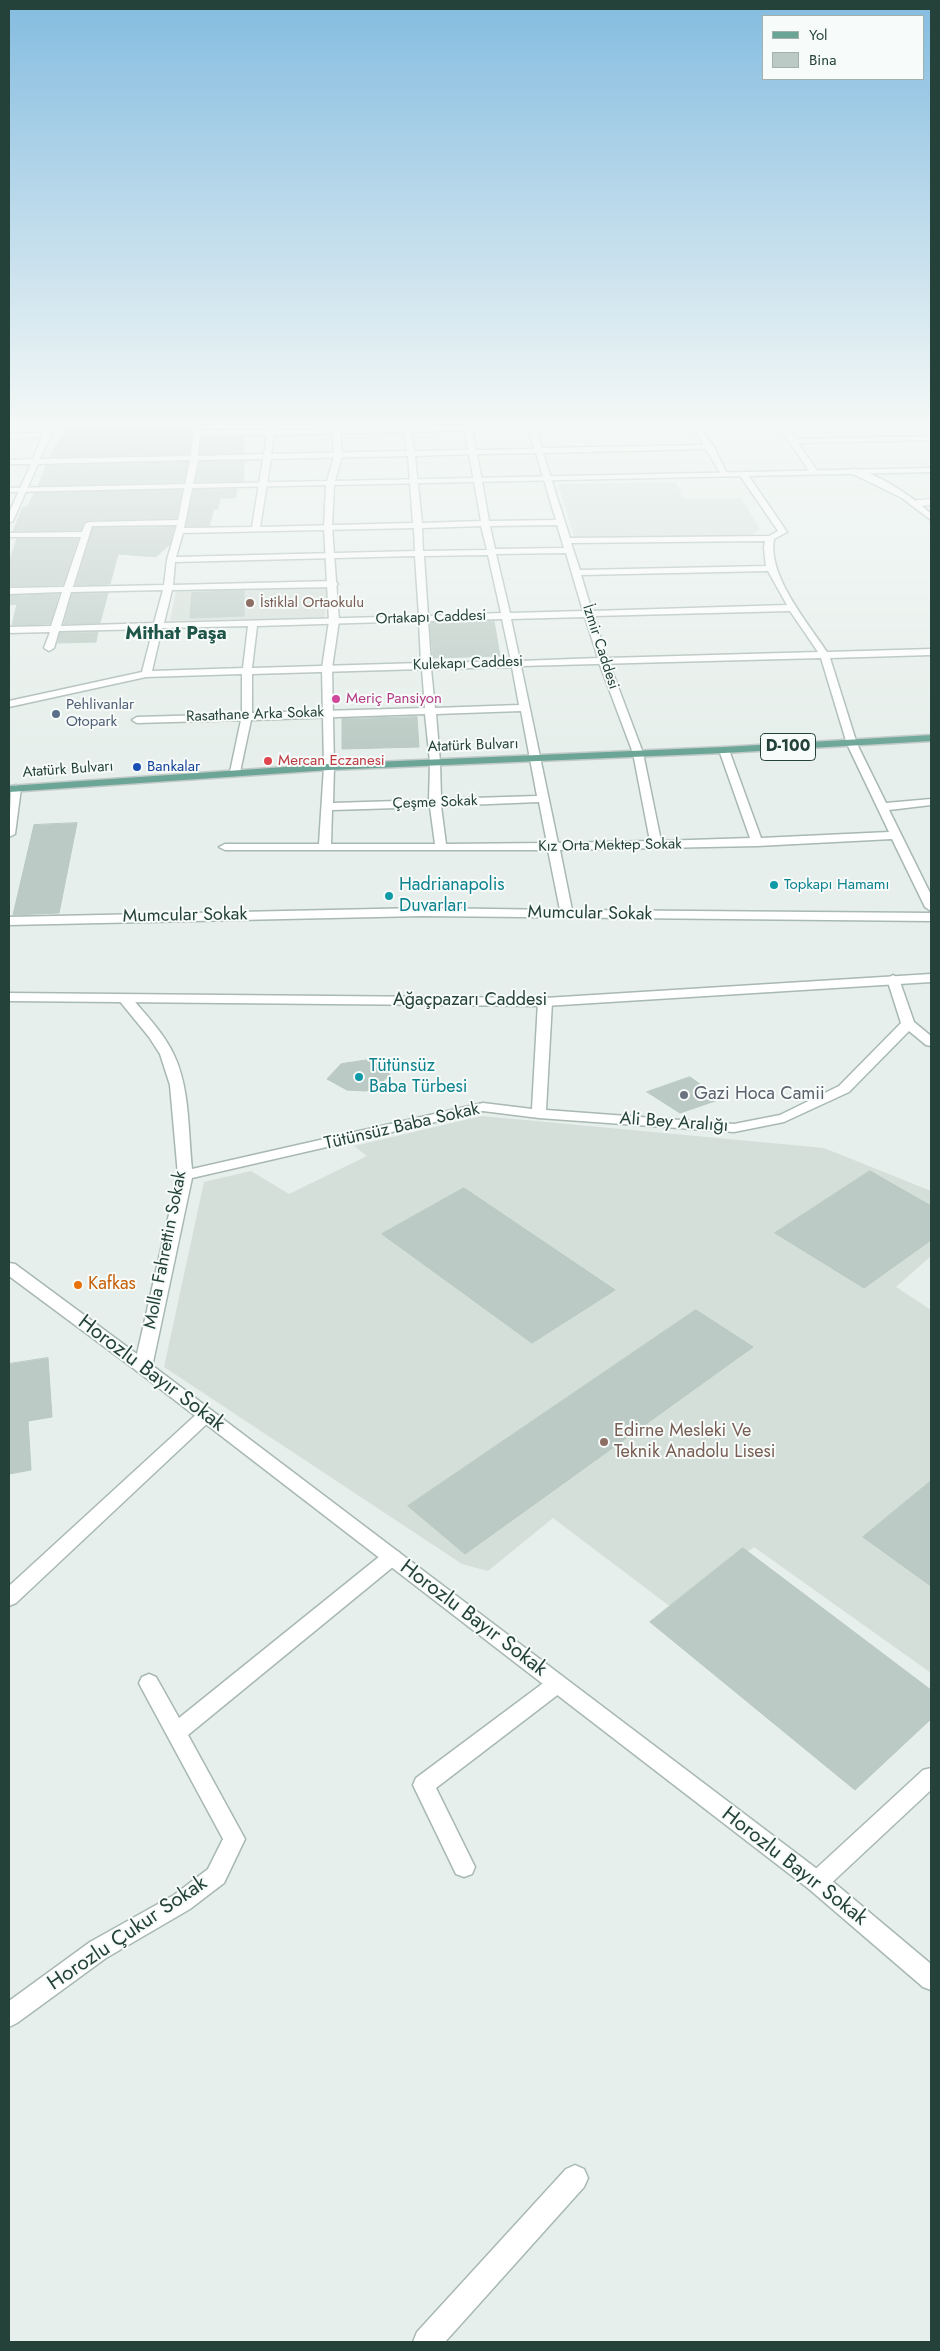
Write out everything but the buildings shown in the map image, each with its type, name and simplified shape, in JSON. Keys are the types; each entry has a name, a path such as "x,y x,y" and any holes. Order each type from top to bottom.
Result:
{"main road":[{"name":"Atatürk Bulvarı","path":"11,788 235,772 852,744 931,738"}],"street":[{"path":"49,648 84,536"},
{"path":"146,674 168,587 171,560 178,536"},
{"path":"325,848 329,767 327,668 334,621 334,584 329,556 328,536"},
{"path":"418,536 426,665 435,762 435,802 441,847"},
{"path":"488,536 567,914"},
{"name":"İzmir Caddesi","path":"565,536 603,660 638,754 656,845"},
{"path":"171,560 492,552 568,546 770,538 775,536"},
{"path":"770,538 768,548 771,568 793,608 824,656 852,744 931,907"},
{"path":"577,573 771,568"},
{"path":"9,591 334,584"},
{"name":"Ortakapı Caddesi","path":"9,630 793,608"},
{"path":"235,772 248,715 247,671 253,623"},
{"name":"Kulekapı Caddesi","path":"9,704 146,674 514,662 931,652"},
{"name":"Rasathane Arka Sokak","path":"137,720 327,712 524,708"},
{"path":"724,750 757,843"},
{"path":"9,834 11,788"},
{"name":"Çeşme Sokak","path":"328,807 542,799"},
{"path":"882,807 931,802"},
{"name":"Kız Orta Mektep Sokak","path":"225,847 552,847 757,843 895,835"},
{"name":"Mumcular Sokak","path":"9,921 422,912 931,917"},
{"name":"Ağaçpazarı Caddesi","path":"9,997 544,1002 931,978"},
{"path":"893,979 908,1024 931,1042"},
{"name":"Molla Fahrettin Sokak","path":"125,999 155,1035 167,1054 177,1085 185,1175 143,1367"},
{"path":"539,1114 544,1002"},
{"name":"Ali Bey Aralığı","path":"539,1114 734,1128 784,1118 844,1089 908,1024"},
{"name":"Tütünsüz Baba Sokak","path":"185,1175 483,1107 539,1114"},
{"name":"Horozlu Bayır Sokak","path":"9,1268 143,1367 817,1882 931,1979"},
{"path":"9,1598 206,1415"},
{"path":"176,1732 392,1557"},
{"name":"Horozlu Çukur Sokak","path":"9,2015 98,1950 182,1902 216,1876 234,1839 149,1683"},
{"path":"464,1867 424,1785 557,1684"},
{"path":"817,1882 931,1777"},
{"path":"427,2342 575,2178"}],"shaded area":[{"path":"574,536 723,536 583,539"},
{"name":"İstiklal Ortaokulu","path":"327,586 325,617 170,621 176,589"},
{"name":"Edirne Mesleki Ve Teknik Anadolu Lisesi","path":"482,1116 824,1148 931,1191 931,1256 896,1287 931,1310 931,1673 754,1547 672,1608 553,1518 488,1571 462,1564 164,1367 204,1182 251,1171 289,1194 367,1156 354,1146"}],"place":[{"name":"İstiklal Ortaokulu","path":"250,603"},
{"name":"Meriç Pansiyon","path":"336,699"},
{"name":"Pehlivanlar Otopark","path":"56,714"},
{"name":"Mercan Eczanesi","path":"268,761"},
{"name":"Bankalar","path":"137,767"},
{"name":"Topkapı Hamamı","path":"774,885"},
{"name":"Hadrianapolis Duvarları","path":"389,896"},
{"name":"Tütünsüz Baba Türbesi","path":"359,1077"},
{"name":"Gazi Hoca Camii","path":"684,1095"},
{"name":"Kafkas","path":"78,1285"},
{"name":"Edirne Mesleki Ve Teknik Anadolu Lisesi","path":"604,1442"}],"district":[{"name":"Mithat Paşa","path":"176,634"}]}
